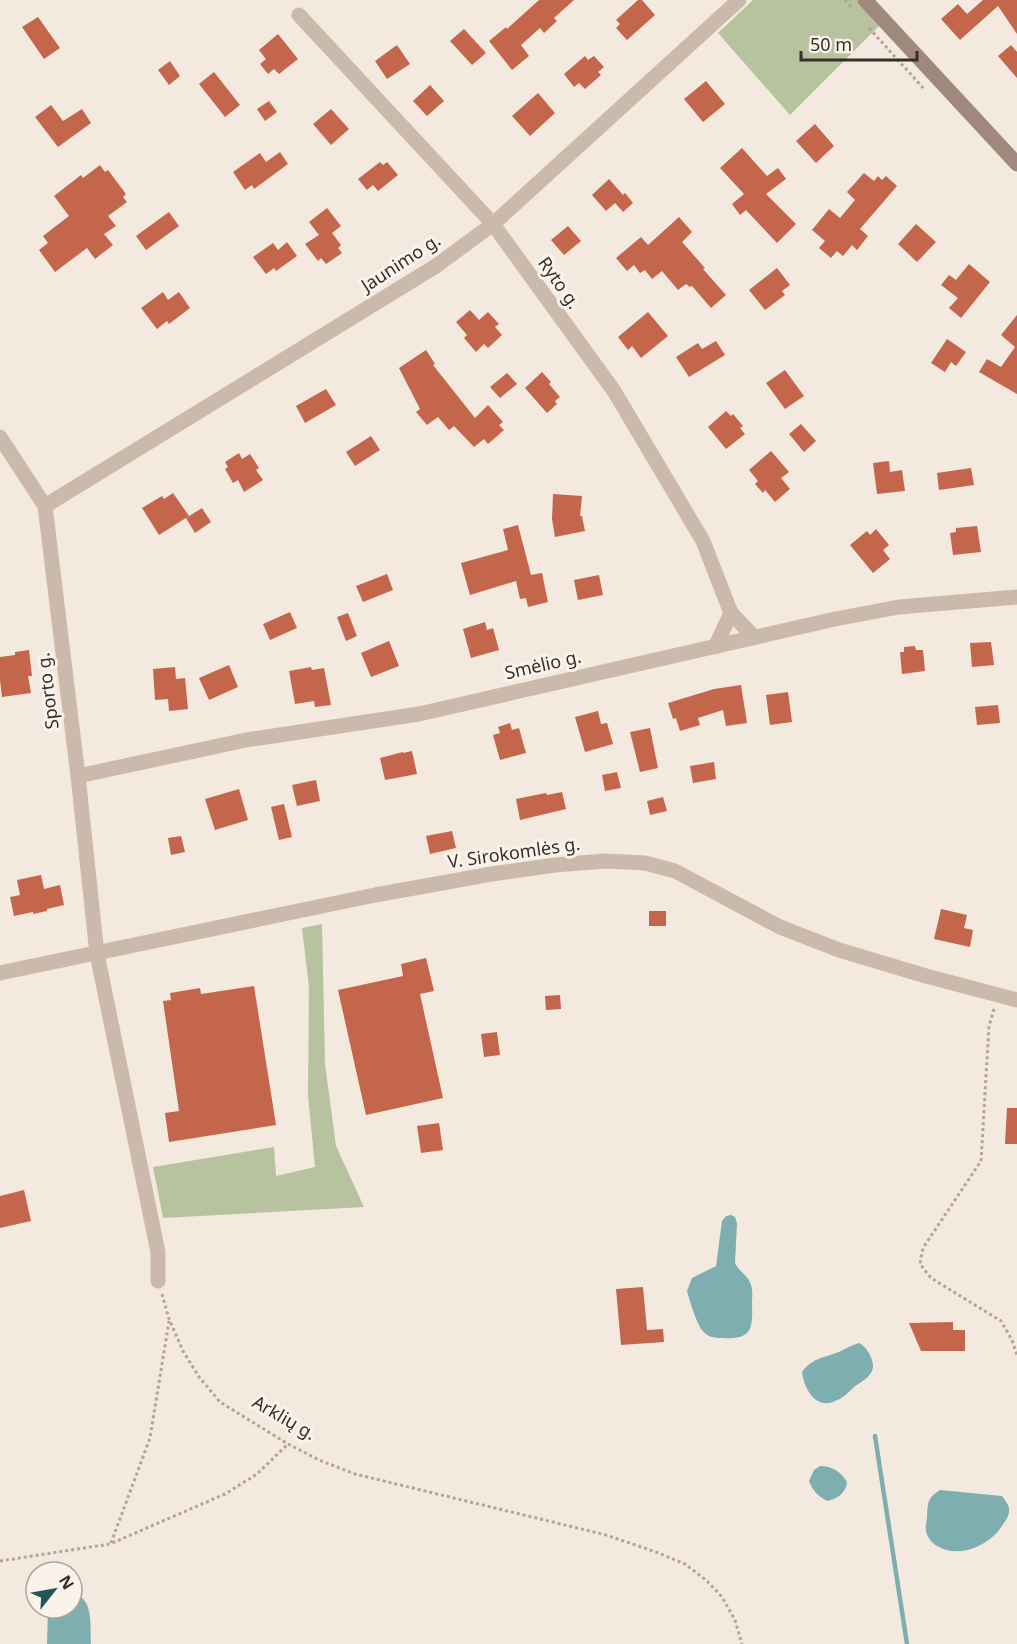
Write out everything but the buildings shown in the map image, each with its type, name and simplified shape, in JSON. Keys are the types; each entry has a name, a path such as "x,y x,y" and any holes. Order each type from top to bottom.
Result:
{"main road":[{"path":"865,0 1017,164"}],"street":[{"name":"Jaunimo g.","path":"45,506 436,266 493,224 739,0"},
{"name":"Ryto g.","path":"299,15 493,224 614,392 702,541 731,613 754,637"},
{"name":"Sporto g.","path":"0,437 45,506 97,954"},
{"name":"Smėlio g.","path":"78,776 246,740 418,714 835,619 899,607 1017,597"},
{"path":"716,647 731,613"},
{"name":"V. Sirokomlės g.","path":"0,973 375,895 492,874 585,862 645,862 675,871 780,927 839,950 1017,1000"},
{"path":"97,954 158,1252 158,1281"}],"path":[{"path":"998,995 989,1026 981,1161 923,1248 920,1264 932,1278 1001,1321 1012,1340 1017,1355"},
{"name":"Arklių g.","path":"158,1281 169,1319 183,1351 199,1377 220,1402 288,1444 319,1460 355,1474 606,1535 685,1564 706,1580 722,1597 735,1620 742,1644"},
{"path":"110,1544 150,1438 169,1319"},
{"path":"0,1561 110,1544 225,1494 257,1474 288,1444"}],"green space":[{"path":"753,0 857,0 880,25 790,115 718,33"},
{"path":"322,924 325,1064 336,1146 364,1207 163,1218 153,1167 274,1147 276,1176 315,1167 308,1096 309,987 302,928"}],"water":[{"path":"726,1216 735,1217 737,1223 735,1263 752,1287 752,1321 751,1327 744,1335 716,1338 706,1334 700,1327 687,1291 692,1278 716,1266 722,1221"},
{"path":"859,1343 864,1347 873,1363 871,1373 838,1400 822,1403 812,1396 805,1385 802,1372 806,1367"},
{"path":"820,1466 836,1470 847,1482 843,1492 831,1500 827,1501 818,1495 809,1481 814,1470"},
{"path":"940,1490 1002,1496 1009,1507 1005,1522 982,1545 964,1551 946,1550 937,1546 927,1535 926,1529 929,1501"},
{"path":"84,1600 90,1619 91,1644 47,1644 48,1620 84,1620"}],"waterway":[{"path":"875,1436 907,1644"}]}
